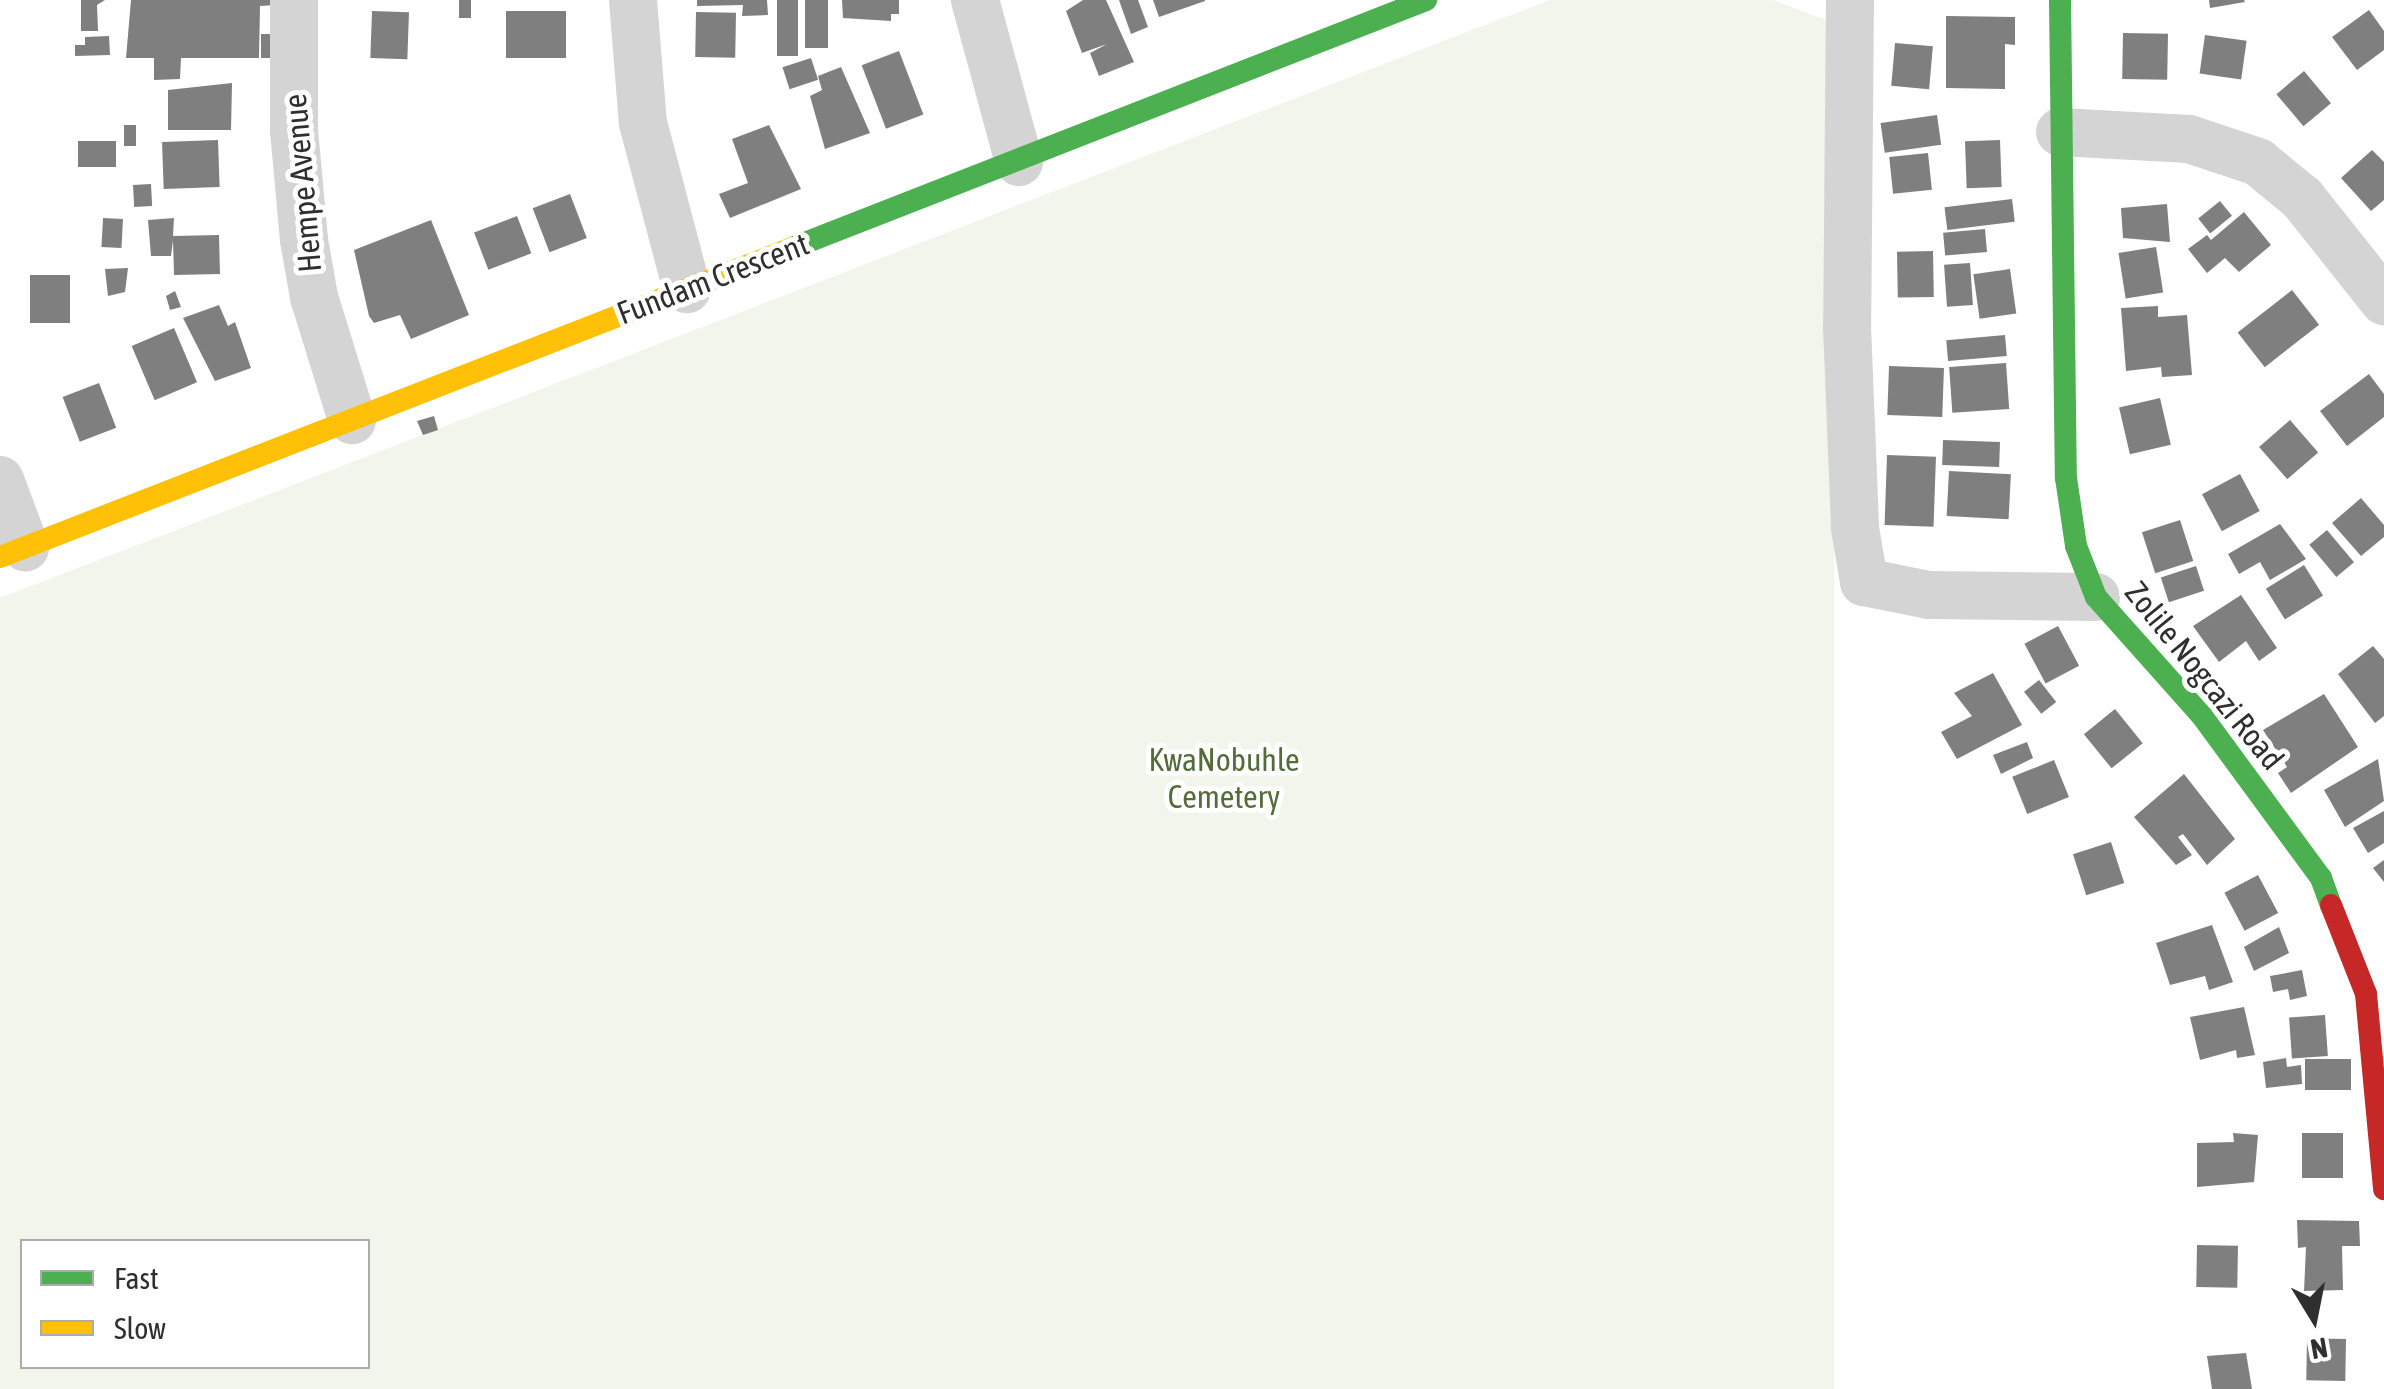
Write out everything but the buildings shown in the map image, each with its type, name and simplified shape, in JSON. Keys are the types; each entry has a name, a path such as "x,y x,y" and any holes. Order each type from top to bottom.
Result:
{"street":[{"name":"Hempe Avenue","path":"294,0 294,130 304,240 314,297 352,420"},
{"path":"633,0 644,123 687,288"},
{"path":"975,0 1020,162"},
{"name":"Fundam Crescent","path":"13,552 1020,162 1354,14 1426,0"},
{"name":"Zolile Nogcazi Road","path":"2060,0 2067,510 2096,596 2202,716 2321,878 2375,993 2384,1189"},
{"path":"1841,4 1855,528 1864,582 1930,595 2096,596"},
{"path":"2060,132 2189,139 2258,162 2302,198 2384,301"},
{"path":"0,480 13,552"}],"green space":[{"name":"KwaNobuhle Cemetery","path":"1550,0 1773,0 1834,23 1834,1389 0,1389 0,598"}],"traffic: fast":[{"path":"792,248 1426,0"},
{"path":"2060,0 2066,478 2076,546 2096,597 2202,716 2321,878 2331,905"}],"traffic: slow":[{"path":"0,557 792,248"}],"traffic: jam":[{"path":"2331,905 2366,994 2384,1189"}]}
